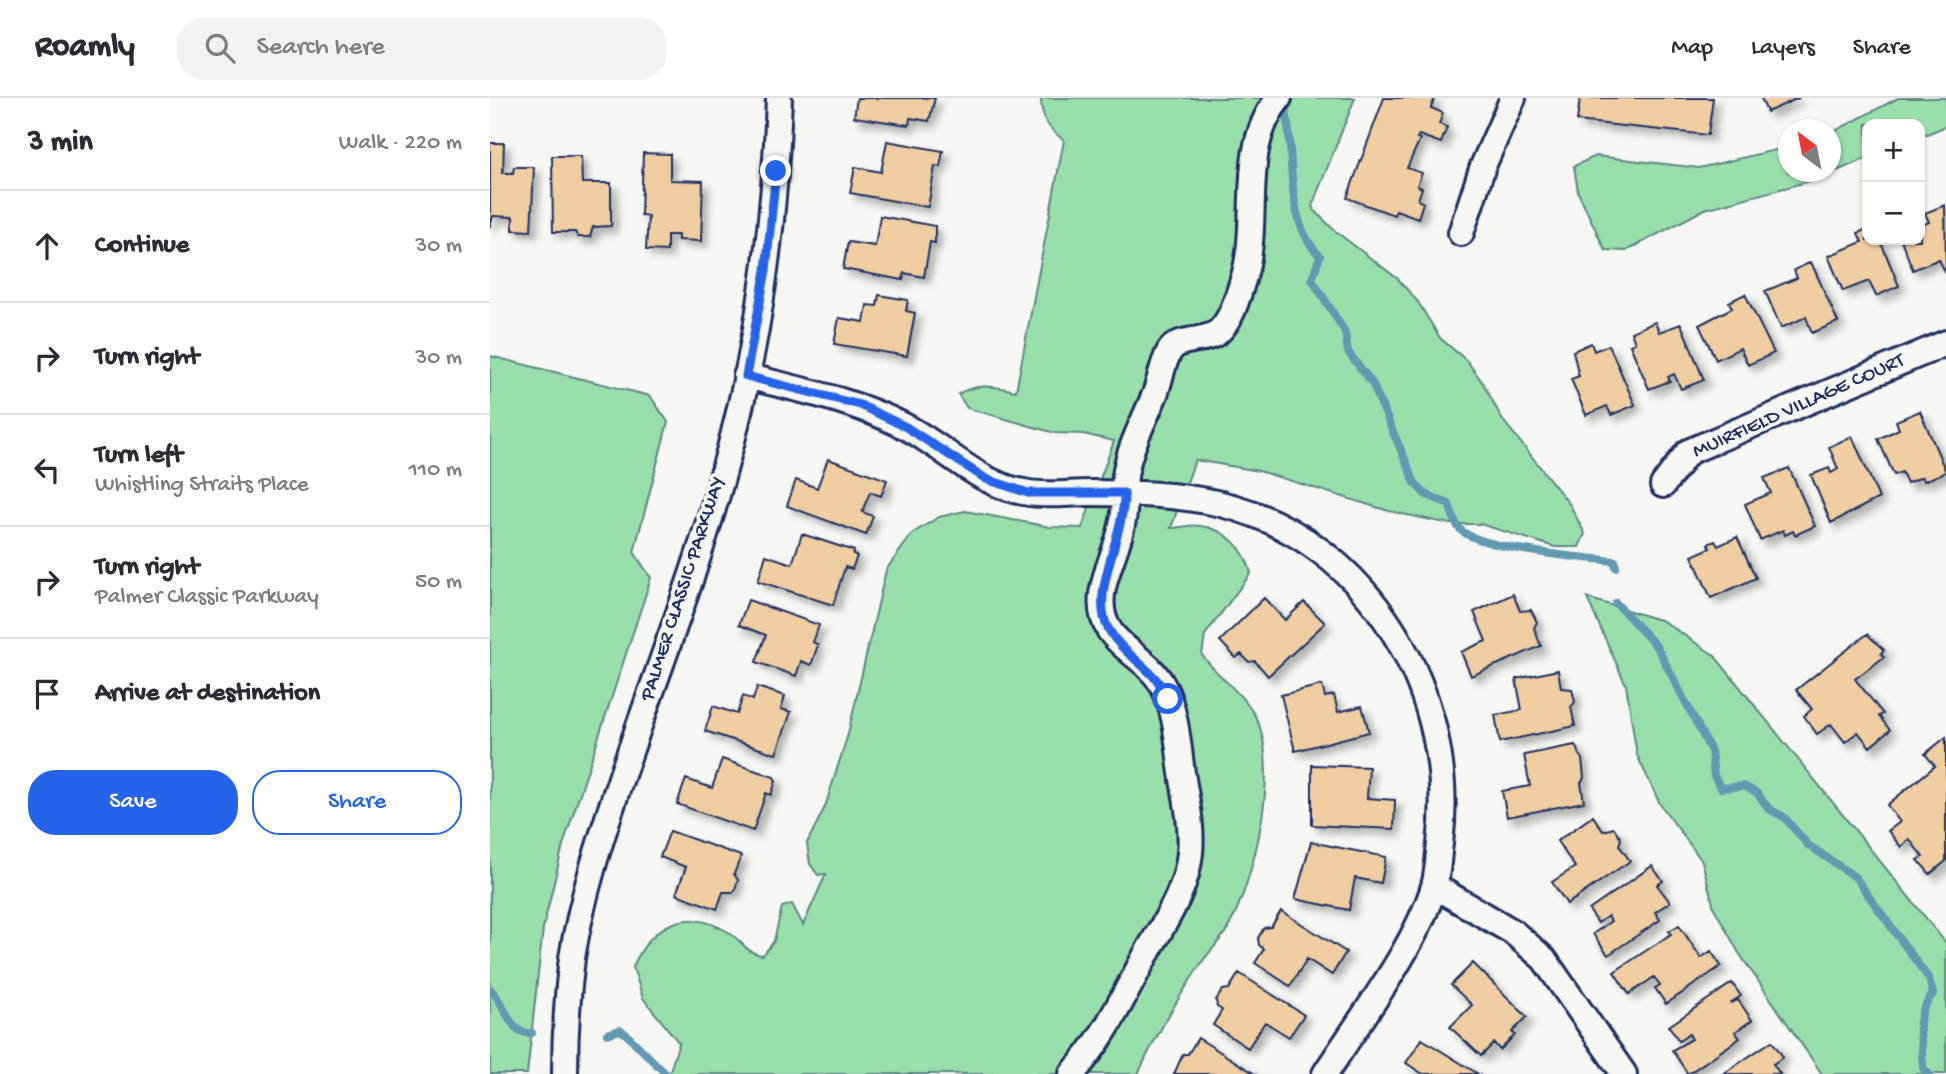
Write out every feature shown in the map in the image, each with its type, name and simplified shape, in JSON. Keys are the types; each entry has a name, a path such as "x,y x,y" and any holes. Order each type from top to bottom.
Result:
{"street":[{"name":"PALMER CLASSIC PARKWAY","path":"565,1074 565,1024 572,958 587,883 723,474 746,376 766,270 776,171 779,98"},
{"path":"1072,1074 1100,1042 1119,1011 1183,890 1191,851 1179,751 1163,684 1116,641 1102,612 1105,580 1123,522 1125,476 1141,422 1154,397 1170,351 1184,342 1217,333 1225,325 1236,302 1252,244 1255,145 1267,115 1279,98"},
{"path":"1461,233 1483,166 1513,98"},
{"name":"MUIRFIELD VILLAGE COURT","path":"1663,485 1688,452 1946,343"},
{"path":"746,376 860,405 906,427 986,479 1028,493 1124,493 1222,504 1263,519 1327,558 1358,586 1378,609 1402,643 1421,682 1436,726 1443,775 1434,886 1404,951 1325,1074"},
{"path":"1434,886 1513,932 1544,959 1624,1074"}],"green space":[{"path":"1041,98 1355,98 1312,206 1314,210 1335,231 1398,279 1418,302 1440,338 1467,361 1483,383 1502,419 1570,505 1585,534 1579,547 1555,547 1480,524 1450,524 1389,511 1259,471 1195,460 1171,528 1197,526 1219,531 1239,548 1248,564 1251,573 1205,635 1202,655 1252,711 1261,732 1265,758 1265,788 1255,852 1238,907 1225,932 1176,1003 1138,1074 1087,1074 1111,1047 1146,981 1085,1074 669,1074 679,1043 643,998 633,967 649,940 671,924 698,921 712,924 733,935 752,952 763,955 774,941 782,907 792,904 803,925 826,874 818,875 810,864 807,843 825,807 848,734 886,570 913,533 939,517 965,511 1050,527 1082,528 1114,441 1083,434 1055,433 967,408 958,394 980,387 1016,391 1064,140 1046,122"},
{"path":"1898,98 1946,98 1946,126 1925,135 1925,119 1862,119 1862,160 1841,169 1841,128"},
{"path":"1778,149 1778,182 1807,182 1705,209 1626,251 1605,250 1578,192 1574,166 1596,156 1699,168"},
{"path":"490,356 650,396 668,422 634,552 651,578 563,845 543,928 527,1074 490,1074"},
{"path":"1587,598 1663,621 1714,655 1946,943 1946,1074 1822,1074 1739,953 1714,908 1702,861 1660,804 1637,755 1626,685"}],"building":[{"path":"857,98 935,98 929,121 910,118 909,125 854,117"},
{"path":"1384,98 1435,98 1431,108 1443,113 1439,124 1447,127 1441,143 1419,135 1417,138 1420,139 1407,168 1422,173 1417,186 1422,188 1418,200 1423,203 1418,218 1396,210 1394,215 1347,198"},
{"path":"1580,98 1713,98 1708,135 1577,121"},
{"path":"1761,98 1799,98 1767,112"},
{"path":"887,141 943,151 940,167 935,166 928,207 850,193 855,167 881,172"},
{"path":"490,143 504,143 503,173 513,173 514,167 534,167 531,231 513,230 513,217 493,216 490,227"},
{"path":"643,153 670,154 670,180 703,181 701,241 678,240 678,235 667,235 667,251 646,250 648,216 641,215"},
{"path":"552,156 581,156 582,183 611,183 611,226 593,227 590,237 578,237 575,232 553,232"},
{"path":"1945,205 1946,274 1939,259 1913,270 1903,245 1925,245 1925,224 1929,222 1925,213"},
{"path":"880,216 935,226 935,243 930,242 924,277 904,273 903,280 843,269 848,242 875,246"},
{"path":"1862,242 1862,245 1882,245 1899,286 1876,296 1869,281 1843,291 1828,256"},
{"path":"1811,262 1838,322 1812,333 1806,317 1781,328 1765,291 1797,278 1794,270"},
{"path":"1745,294 1774,353 1748,365 1740,348 1716,360 1699,325 1732,308 1729,302"},
{"path":"879,295 908,300 906,311 915,313 907,356 834,344 839,318 864,322 867,305 877,306"},
{"path":"1655,322 1659,332 1681,324 1704,380 1681,389 1674,374 1668,377 1670,381 1649,389 1630,345 1635,343 1631,332"},
{"path":"1591,343 1594,351 1609,345 1635,405 1611,415 1607,406 1586,415 1571,379 1579,376 1573,351"},
{"path":"1920,411 1946,472 1924,481 1922,477 1907,483 1902,472 1894,475 1878,439 1899,429 1896,421"},
{"path":"1852,436 1879,498 1831,523 1811,475 1829,468 1831,473 1838,469 1829,447"},
{"path":"828,459 887,480 881,496 870,492 862,512 873,516 866,535 787,506 796,480 817,488"},
{"path":"1789,468 1815,526 1795,535 1793,531 1785,535 1783,530 1760,540 1745,504 1771,493 1764,478"},
{"path":"802,534 854,551 853,554 857,556 852,569 845,567 833,605 758,581 766,555 792,564"},
{"path":"1737,537 1756,578 1711,598 1692,556 1710,548 1708,544 1715,541 1718,546"},
{"path":"1513,594 1520,611 1531,610 1537,622 1534,628 1541,646 1471,676 1461,652 1486,641 1474,612"},
{"path":"1264,598 1285,620 1304,602 1325,623 1268,676 1255,661 1249,662 1241,654 1236,658 1220,641"},
{"path":"748,600 819,625 813,642 818,645 811,665 801,661 796,676 756,662 766,635 739,625"},
{"path":"1867,634 1884,650 1881,653 1884,657 1855,679 1883,714 1879,716 1890,730 1870,747 1858,732 1845,742 1831,724 1817,734 1804,716 1812,709 1796,690"},
{"path":"1558,670 1561,688 1572,689 1575,702 1571,707 1575,726 1500,742 1495,715 1522,710 1516,679"},
{"path":"1322,685 1325,697 1334,695 1338,712 1362,706 1369,732 1295,751 1281,695"},
{"path":"757,687 785,696 781,709 791,712 776,754 705,731 713,706 737,714 743,696 753,700"},
{"path":"1946,737 1946,861 1930,874 1918,860 1923,857 1909,839 1901,847 1888,831 1900,822 1887,805 1935,766 1925,754"},
{"path":"1575,745 1582,759 1584,778 1581,783 1584,802 1507,817 1502,791 1530,786 1524,755"},
{"path":"722,759 774,777 776,781 771,795 766,793 753,831 677,804 686,779 712,788"},
{"path":"1312,765 1369,767 1367,798 1395,800 1394,829 1312,825"},
{"path":"1593,816 1603,831 1614,828 1621,839 1619,845 1630,861 1567,904 1552,882 1575,867 1557,841"},
{"path":"670,831 741,856 734,874 738,880 734,892 723,892 717,909 676,894 686,867 660,857"},
{"path":"1311,842 1386,857 1381,883 1355,878 1349,910 1295,899"},
{"path":"1652,866 1663,881 1657,885 1670,902 1655,912 1660,920 1608,955 1593,934 1611,921 1608,916 1598,923 1589,910"},
{"path":"1281,911 1346,952 1332,975 1307,959 1290,986 1255,963 1264,949 1259,945 1258,938 1264,928 1271,927"},
{"path":"1679,925 1701,958 1711,951 1721,966 1666,1004 1655,988 1660,985 1654,977 1629,994 1614,972 1671,934 1669,931"},
{"path":"1473,963 1527,1017 1512,1032 1515,1035 1500,1050 1494,1043 1481,1056 1450,1027 1472,1005 1451,985"},
{"path":"1239,973 1304,1015 1289,1037 1265,1022 1248,1048 1213,1025 1222,1010 1217,1007 1216,1000 1223,990 1229,989"},
{"path":"1732,983 1741,996 1730,1003 1738,1000 1752,1020 1735,1032 1740,1038 1688,1074 1672,1050 1692,1039 1689,1034 1679,1041 1669,1026"},
{"path":"1198,1038 1255,1074 1174,1074 1183,1054 1188,1054"},
{"path":"1422,1039 1478,1074 1423,1074 1406,1063"},
{"path":"1772,1041 1783,1057 1773,1064 1780,1074 1723,1074"}],"waterway":[{"path":"1284,102 1295,203 1308,240 1320,256 1312,279 1345,332 1348,352 1372,383 1415,483 1425,494 1449,504 1458,527 1470,536 1509,547 1615,561 1616,567"},
{"path":"1616,603 1657,647 1711,751 1714,776 1721,788 1744,786 1757,793 1769,809 1784,817 1807,844 1855,877 1929,979 1933,994 1922,1012 1920,1021 1923,1068 1929,1074"},
{"path":"490,989 513,1024 524,1033 532,1033"},
{"path":"607,1034 620,1030 626,1034 666,1074"}],"route":[{"path":"776,171 766,270 746,376 860,405 906,427 986,479 1028,493 1124,493 1123,522 1105,580 1102,612 1107,628 1116,641 1135,655 1163,684 1168,699"}]}
